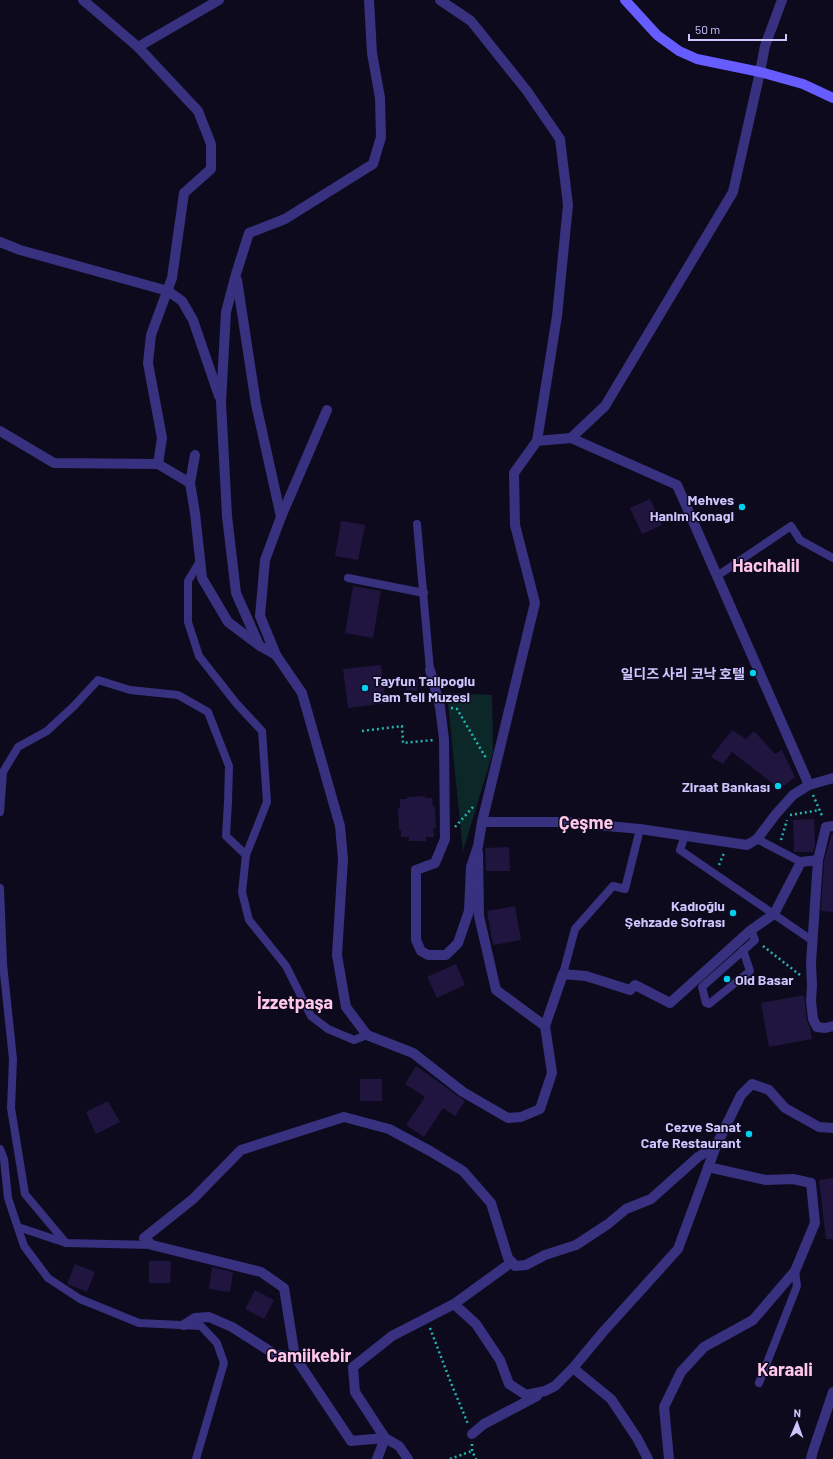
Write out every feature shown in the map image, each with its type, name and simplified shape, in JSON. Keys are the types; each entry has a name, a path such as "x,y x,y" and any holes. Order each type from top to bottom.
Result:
{"main road":[{"path":"626,0 657,35 679,51 697,59 760,72 803,84 833,98"}],"street":[{"path":"83,0 138,47 198,111 211,144 211,169 184,193 172,278 151,335 148,363 162,438 158,464"},
{"path":"138,47 219,0"},
{"path":"260,646 236,593 227,516 221,402 226,312 249,233 285,219 373,164 381,137 380,98 372,53 369,0"},
{"path":"430,670 440,707 444,739 444,839 435,863 416,870 416,940 421,951 428,955 446,955 458,943 469,911 471,867 478,846 482,822 535,603 515,525 514,473 537,441 557,316 568,205 560,139 527,91 471,21 440,0"},
{"path":"571,438 605,406 733,192 765,46 782,0"},
{"path":"0,242 20,250 168,291 182,301 193,320 221,402"},
{"path":"236,274 256,404 281,517"},
{"path":"327,410 281,517 265,560 260,616 276,655 302,693 340,826 343,859 338,955 346,1007 367,1035 413,1053 464,1092 508,1118 521,1117 540,1109 552,1073 545,1026 563,974 586,976 630,990 635,985 670,1003 753,935 774,914 801,862 818,860"},
{"path":"0,431 54,463 158,464 190,483"},
{"path":"537,441 571,438 677,485 810,785"},
{"path":"195,455 190,483 195,513 202,578 228,622 260,646 276,655"},
{"path":"482,822 564,822 640,829 747,845 757,839 776,814 793,796 810,785 833,778"},
{"path":"830,827 818,860 812,941 811,1001 813,1019 816,1027 825,1028 833,1026"},
{"path":"478,846 479,916 496,990 545,1026"},
{"path":"472,1434 484,1424 506,1414 555,1386 573,1368 608,1326 678,1249 716,1146 741,1095 752,1084 769,1090 785,1108 819,1127 833,1128"},
{"path":"385,1438 351,1441 294,1357 284,1288 261,1272 152,1246 144,1238 193,1199 241,1150 344,1117 389,1129 463,1171 491,1202 508,1258 515,1266 526,1265 545,1255 576,1245 608,1224 626,1208 651,1200 698,1157 716,1146"},
{"path":"669,1459 664,1407 681,1372 704,1347 753,1320 795,1271 815,1223 811,1183 793,1179 766,1180 708,1167"},
{"path":"408,1459 400,1446 385,1438 355,1392 353,1367 392,1336 454,1304 512,1262"},
{"path":"454,1304 476,1324 500,1360 510,1384 526,1395 545,1391"},
{"path":"184,1325 195,1318 209,1316 232,1327 276,1355 294,1357"},
{"path":"573,1368 611,1399 637,1438 648,1459"},
{"path":"811,1459 812,1451 833,1392"},
{"path":"377,1459 385,1438"}],"lane":[{"path":"417,524 430,670"},
{"path":"717,576 791,526 800,540 833,558"},
{"path":"200,561 188,581 188,622 198,656 236,704 262,732 267,802 246,855 242,892 249,920 286,966 311,1016 328,1029 354,1040 367,1035"},
{"path":"348,578 424,593"},
{"path":"0,812 3,772 18,747 47,731 74,706 98,680 130,690 178,695 208,712 229,766 226,836 246,855"},
{"path":"563,974 575,929 613,886 625,889 640,829"},
{"path":"685,835 680,850 716,873 812,941"},
{"path":"757,839 801,862"},
{"path":"0,888 3,964 14,1059 11,1108 25,1194 66,1243"},
{"path":"743,950 750,971 709,1004 706,1003 702,987 743,950 753,935"},
{"path":"0,1148 4,1159 8,1198 24,1246 48,1278 80,1299 139,1323 201,1326 217,1343 224,1363 196,1459"},
{"path":"18,1227 66,1243 152,1246"},
{"path":"759,1383 796,1286 795,1271"}],"path":[{"path":"440,707 457,709 487,758 485,765"},
{"path":"362,731 402,726 403,743 444,739"},
{"path":"810,785 820,810 830,827"},
{"path":"444,839 474,806"},
{"path":"779,851 788,815 820,810"},
{"path":"716,873 728,843"},
{"path":"753,935 812,985"},
{"path":"426,1318 450,1383 472,1434"},
{"path":"450,1459 472,1451 476,1459"}],"green space":[{"path":"447,693 492,695 493,752 463,851"}],"building":[{"path":"650,499 662,525 642,534 630,508"},
{"path":"341,521 365,525 358,560 335,556"},
{"path":"353,586 381,591 373,638 345,633"},
{"path":"381,665 386,703 348,708 343,669"},
{"path":"407,679 418,680 417,691 406,690"},
{"path":"732,730 746,739 754,731 775,754 782,750 795,777 780,789 732,752 723,764 711,757"},
{"path":"425,796 425,798 432,798 433,807 435,806 436,828 433,828 434,837 426,837 426,841 409,841 409,837 401,837 401,830 399,830 398,808 400,808 400,799"},
{"path":"814,819 815,846 813,852 794,852 793,820"},
{"path":"833,833 833,912 821,911 824,861"},
{"path":"509,847 510,871 486,871 485,848"},
{"path":"515,906 521,940 493,945 487,911"},
{"path":"456,964 465,985 437,998 427,977"},
{"path":"804,995 807,1020 812,1039 769,1047 761,1003"},
{"path":"416,1066 465,1101 455,1116 443,1108 424,1137 406,1125 425,1097 405,1084"},
{"path":"360,1079 382,1079 382,1101 360,1101"},
{"path":"108,1101 120,1122 96,1134 86,1112"},
{"path":"833,1178 833,1239 826,1239 819,1180"},
{"path":"149,1261 171,1261 170,1283 149,1283"},
{"path":"75,1264 95,1272 87,1292 67,1284"},
{"path":"212,1267 233,1272 230,1292 209,1289"},
{"path":"255,1290 274,1300 264,1319 245,1309"}],"place":[{"name":"Mehves Hanim Konagi","path":"742,507"},
{"name":"일디즈 사리 코낙 호텔","path":"753,673"},
{"name":"Tayfun Talipoglu Bam Teli Muzesi","path":"365,688"},
{"name":"Ziraat Bankası","path":"778,786"},
{"name":"Kadıoğlu Şehzade Sofrası","path":"733,913"},
{"name":"Old Basar","path":"727,979"},
{"name":"Cezve Sanat Cafe Restaurant","path":"749,1134"}],"district":[{"name":"Hacıhalil","path":"766,565"},
{"name":"Çeşme","path":"586,822"},
{"name":"İzzetpaşa","path":"295,1002"},
{"name":"Camiikebir","path":"309,1355"},
{"name":"Karaali","path":"785,1369"}]}
